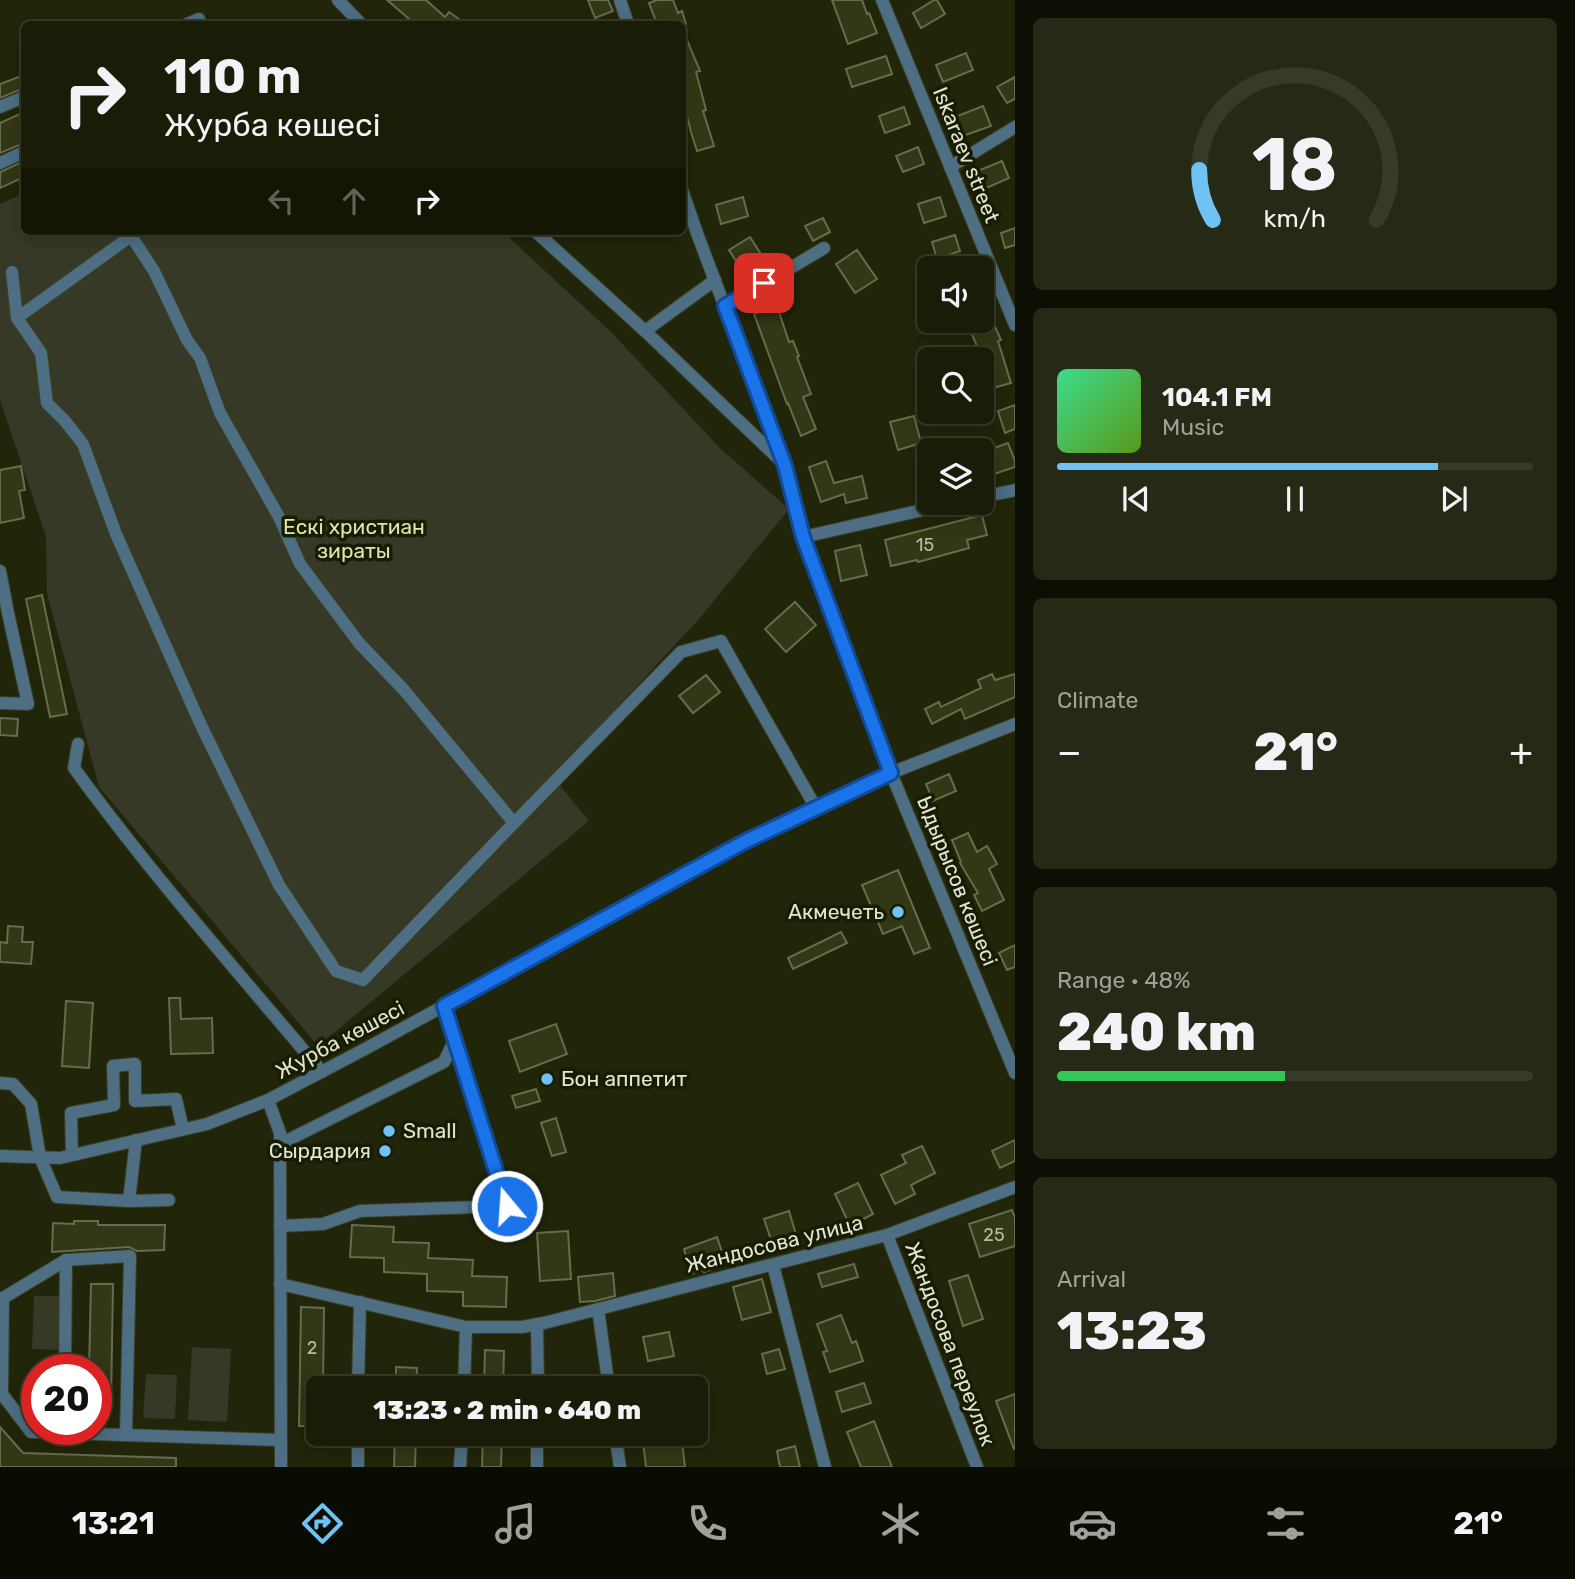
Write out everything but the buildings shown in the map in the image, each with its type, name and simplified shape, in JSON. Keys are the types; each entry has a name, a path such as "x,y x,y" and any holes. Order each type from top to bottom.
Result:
{"street":[{"path":"338,0 359,21"},
{"path":"620,0 627,21"},
{"name":"Iskaraev street","path":"882,0 1015,325"},
{"path":"0,107 21,97"},
{"path":"950,167 1015,127"},
{"path":"0,163 21,153"},
{"name":"Ыдырысов көшесі","path":"686,201 785,466 803,537 891,773 1015,1073"},
{"path":"18,318 126,235"},
{"path":"130,235 154,271 187,340 200,358 220,413 279,517 300,564 359,643 404,690 514,823"},
{"path":"539,235 645,331 785,466"},
{"path":"725,306 824,248"},
{"path":"12,272 18,318 41,354 47,403 83,443 116,534 200,723 279,885 336,971 363,980 681,652 721,641 816,808"},
{"path":"645,331 715,280"},
{"path":"994,494 1015,489"},
{"path":"803,537 917,511"},
{"path":"0,571 4,612 28,704 0,703"},
{"name":"Журба көшесі","path":"0,1156 60,1158 207,1124 268,1100 744,842 891,773 1015,724"},
{"path":"78,744 74,768 103,808 152,871 322,1072"},
{"path":"280,1226 323,1224 360,1211 507,1206 444,1006"},
{"path":"280,1144 444,1062 454,1040"},
{"path":"114,1105 113,1066 135,1064 135,1101"},
{"path":"0,1083 13,1084 31,1104 40,1157 57,1197 169,1200"},
{"path":"72,1155 71,1113 135,1101 176,1098 183,1129"},
{"path":"268,1100 280,1133 281,1467"},
{"path":"129,1201 136,1140"},
{"name":"Жандосова улица","path":"280,1284 466,1327 537,1325 887,1235 1015,1186"},
{"name":"Жандосова переулок","path":"887,1235 977,1467"},
{"path":"21,1419 2,1394 1,1298 66,1260 130,1256 126,1435"},
{"path":"65,1354 66,1260"},
{"path":"773,1265 825,1467"},
{"path":"358,1376 360,1302"},
{"path":"598,1309 607,1376"},
{"path":"537,1325 538,1376"},
{"path":"464,1376 466,1327"},
{"path":"112,1434 281,1440"},
{"path":"358,1446 358,1467"},
{"path":"460,1467 461,1446"},
{"path":"537,1446 537,1467"},
{"path":"617,1446 620,1467"}],"green space":[{"name":"Ескі христиан зираты","path":"21,194 21,235 506,235 611,332 721,449 789,509 699,619 553,777 589,821 318,1046 99,787 47,593 46,536 0,400 0,204"},
{"path":"34,1296 61,1296 60,1350 32,1349"},
{"path":"192,1347 231,1349 227,1422 188,1420"},
{"path":"146,1374 177,1375 175,1419 143,1418"}],"place":[{"name":"Акмечеть","path":"898,912"},
{"name":"Бон аппетит","path":"547,1079"},
{"name":"Small","path":"389,1131"},
{"name":"Сырдария","path":"385,1151"}],"route":[{"path":"507,1206 444,1006 744,842 891,773 803,537 785,466 725,306 764,283"}]}
